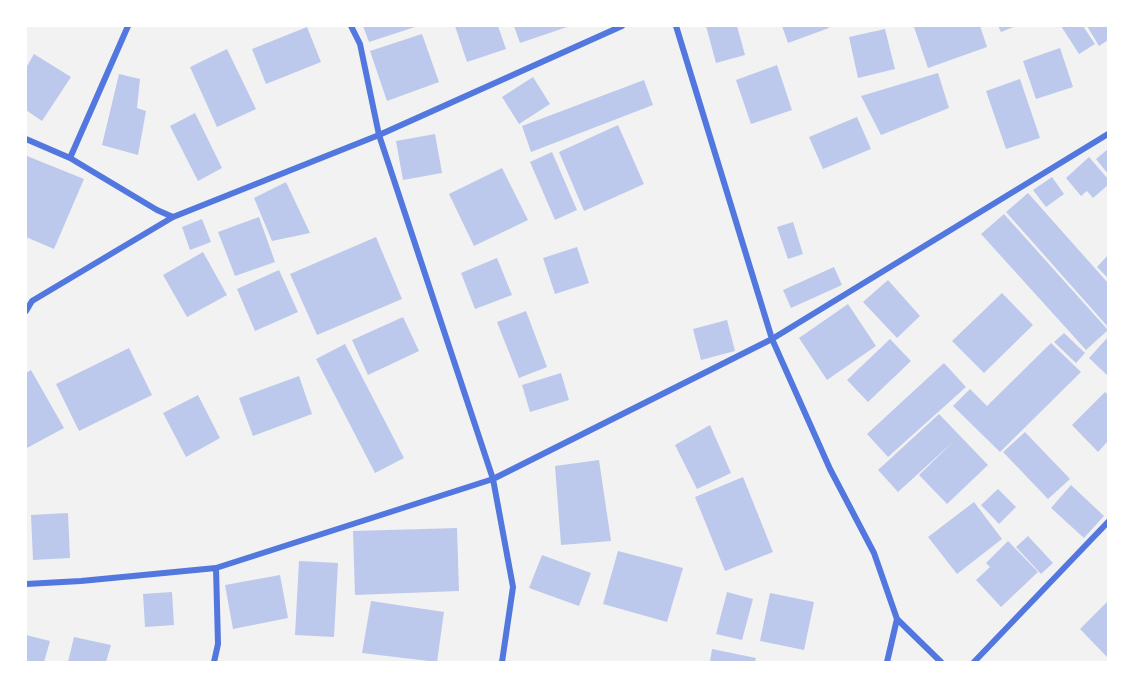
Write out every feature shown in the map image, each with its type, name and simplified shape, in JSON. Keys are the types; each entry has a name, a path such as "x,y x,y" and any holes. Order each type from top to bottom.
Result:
{"street":[{"path":"70,158 128,26"},
{"path":"351,26 360,44 379,135 494,479 513,587 502,663"},
{"path":"26,311 32,301 173,217 379,135 622,26"},
{"path":"676,26 772,339 830,469 874,553 897,619 941,663"},
{"path":"26,584 216,568 494,479 772,339 1108,134"},
{"path":"26,139 70,158 157,210 173,217"},
{"path":"974,663 1108,522"},
{"path":"214,663 218,644 216,568"},
{"path":"887,663 897,619"}],"building":[{"path":"363,26 418,26 369,42"},
{"path":"455,26 498,26 506,49 467,62"},
{"path":"514,26 570,26 520,43"},
{"path":"706,26 737,26 745,55 716,63"},
{"path":"782,26 828,26 829,28 788,43"},
{"path":"980,26 987,47 928,68 914,27"},
{"path":"998,26 1016,26 1001,32"},
{"path":"1061,26 1083,26 1095,44 1079,54"},
{"path":"1087,26 1108,26 1108,40 1099,46"},
{"path":"307,27 321,62 266,84 252,49"},
{"path":"885,29 895,69 858,78 849,37"},
{"path":"422,34 439,82 387,101 370,51"},
{"path":"1060,48 1073,87 1036,99 1023,61"},
{"path":"227,49 256,109 217,127 190,67"},
{"path":"34,54 71,77 42,121 26,110 26,68"},
{"path":"777,65 792,110 751,124 736,80"},
{"path":"938,73 949,108 881,135 861,96"},
{"path":"119,74 140,79 137,108 146,111 138,155 102,145"},
{"path":"533,77 550,104 519,124 502,97"},
{"path":"1020,79 1040,138 1006,149 986,91"},
{"path":"644,80 653,105 531,152 522,126"},
{"path":"195,113 222,168 198,181 170,126"},
{"path":"857,117 871,149 823,169 809,137"},
{"path":"618,125 644,184 584,211 559,152"},
{"path":"435,134 442,173 403,180 396,141"},
{"path":"1108,149 1108,174 1096,159"},
{"path":"552,152 577,210 555,220 530,162"},
{"path":"27,156 84,179 54,249 26,237"},
{"path":"1089,157 1108,179 1108,185 1093,198 1087,191 1081,196 1066,178"},
{"path":"502,168 528,220 474,246 449,194"},
{"path":"1052,177 1064,194 1046,207 1033,190"},
{"path":"286,182 310,233 272,241 254,198"},
{"path":"1028,193 1108,283 1108,327 1006,212"},
{"path":"1004,214 1108,330 1086,350 981,234"},
{"path":"259,217 275,262 235,276 218,232"},
{"path":"202,219 211,242 190,250 182,227"},
{"path":"793,222 803,254 788,259 777,227"},
{"path":"376,237 402,299 317,335 290,274"},
{"path":"577,247 589,283 555,294 543,258"},
{"path":"203,252 227,295 187,317 163,275"},
{"path":"1108,255 1108,278 1097,267"},
{"path":"497,258 512,295 475,309 461,273"},
{"path":"834,267 842,285 791,308 783,290"},
{"path":"279,270 298,312 255,331 237,289"},
{"path":"888,280 920,316 897,338 863,302"},
{"path":"1002,293 1033,325 984,373 952,341"},
{"path":"848,304 876,346 827,380 799,338"},
{"path":"526,311 547,367 519,378 497,322"},
{"path":"403,317 419,351 368,375 352,340"},
{"path":"727,320 735,351 701,360 693,329"},
{"path":"1064,333 1085,353 1076,363 1054,342"},
{"path":"1108,337 1108,376 1089,358"},
{"path":"890,339 911,361 868,402 847,380"},
{"path":"1051,343 1081,372 1000,452 953,406 970,389 987,406"},
{"path":"345,344 404,458 375,473 316,359"},
{"path":"129,348 152,395 79,431 56,384"},
{"path":"944,363 966,387 888,457 867,434"},
{"path":"31,370 64,428 27,448 26,373"},
{"path":"561,373 569,400 530,412 522,385"},
{"path":"299,376 312,414 253,436 239,398"},
{"path":"1105,392 1108,395 1108,441 1098,452 1072,425"},
{"path":"198,395 220,438 186,457 163,413"},
{"path":"939,414 988,465 947,504 919,475 954,441 898,492 878,470"},
{"path":"710,425 731,473 697,489 675,445"},
{"path":"1025,432 1070,479 1048,499 1003,452"},
{"path":"599,460 611,541 561,545 555,466"},
{"path":"743,477 773,552 725,571 695,497"},
{"path":"1071,485 1104,516 1084,538 1051,508"},
{"path":"998,489 1016,507 999,524 981,505"},
{"path":"974,502 1002,539 957,574 928,537"},
{"path":"68,513 70,558 33,560 31,515"},
{"path":"457,528 459,591 355,595 353,531"},
{"path":"1028,536 1053,563 1041,574 1016,547"},
{"path":"1008,541 1038,572 1001,607 976,580 990,567 986,563"},
{"path":"618,551 683,568 667,622 603,604"},
{"path":"542,555 591,573 579,606 529,588"},
{"path":"299,561 338,563 334,637 295,635"},
{"path":"280,575 288,618 233,629 225,585"},
{"path":"172,592 174,625 145,627 143,594"},
{"path":"727,592 753,599 742,640 716,634"},
{"path":"770,593 814,602 804,650 760,641"},
{"path":"371,601 444,612 437,662 362,653"},
{"path":"1108,601 1108,658 1080,629"},
{"path":"26,635 50,641 44,662 26,662"},
{"path":"74,637 111,645 106,662 68,662"},
{"path":"712,649 756,658 755,662 710,662"}]}
